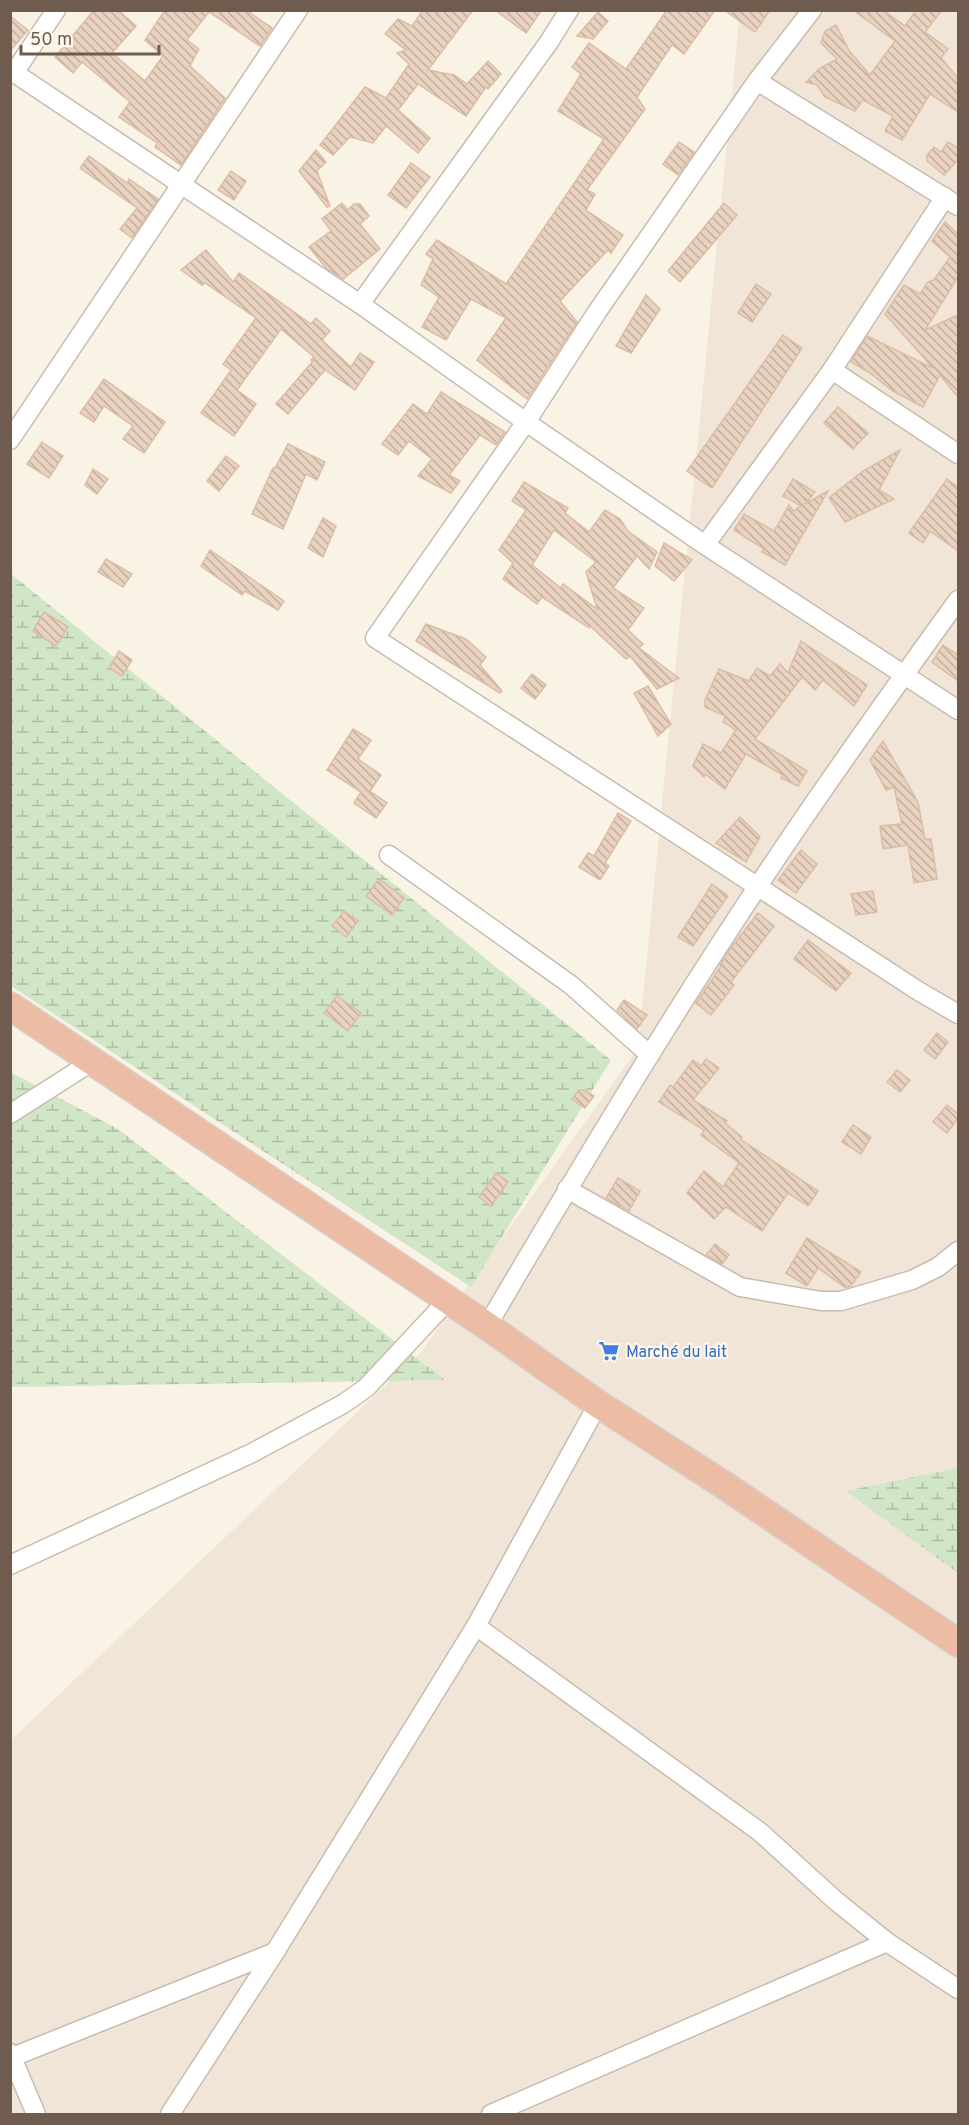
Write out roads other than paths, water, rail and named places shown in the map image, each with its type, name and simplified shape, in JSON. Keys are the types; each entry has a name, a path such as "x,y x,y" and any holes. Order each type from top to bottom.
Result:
{"highway":[{"path":"10,1006 487,1326 598,1404 724,1485 958,1643"}],"street":[{"path":"56,10 12,72 360,304 705,545 958,710"},
{"path":"10,440 298,10"},
{"path":"360,304 542,52 569,10"},
{"path":"812,10 758,81 597,312 526,422 375,638 920,992 958,1014"},
{"path":"705,545 952,202 758,81"},
{"path":"832,370 958,454"},
{"path":"487,1326 567,1189 758,886 904,674 958,600"},
{"path":"389,855 572,985 650,1055"},
{"path":"10,1114 93,1061"},
{"path":"567,1189 740,1287 821,1301 840,1301 912,1280 938,1267 958,1251"},
{"path":"10,1565 252,1453 343,1404 366,1388 448,1300"},
{"path":"170,2115 275,1952 476,1626 598,1404"},
{"path":"476,1626 760,1832 836,1901 887,1942 958,1989"},
{"path":"491,2115 887,1942"},
{"path":"36,2115 11,2056 275,1952"}],"place":[{"name":"Marché du lait","path":"609,1351"}]}
